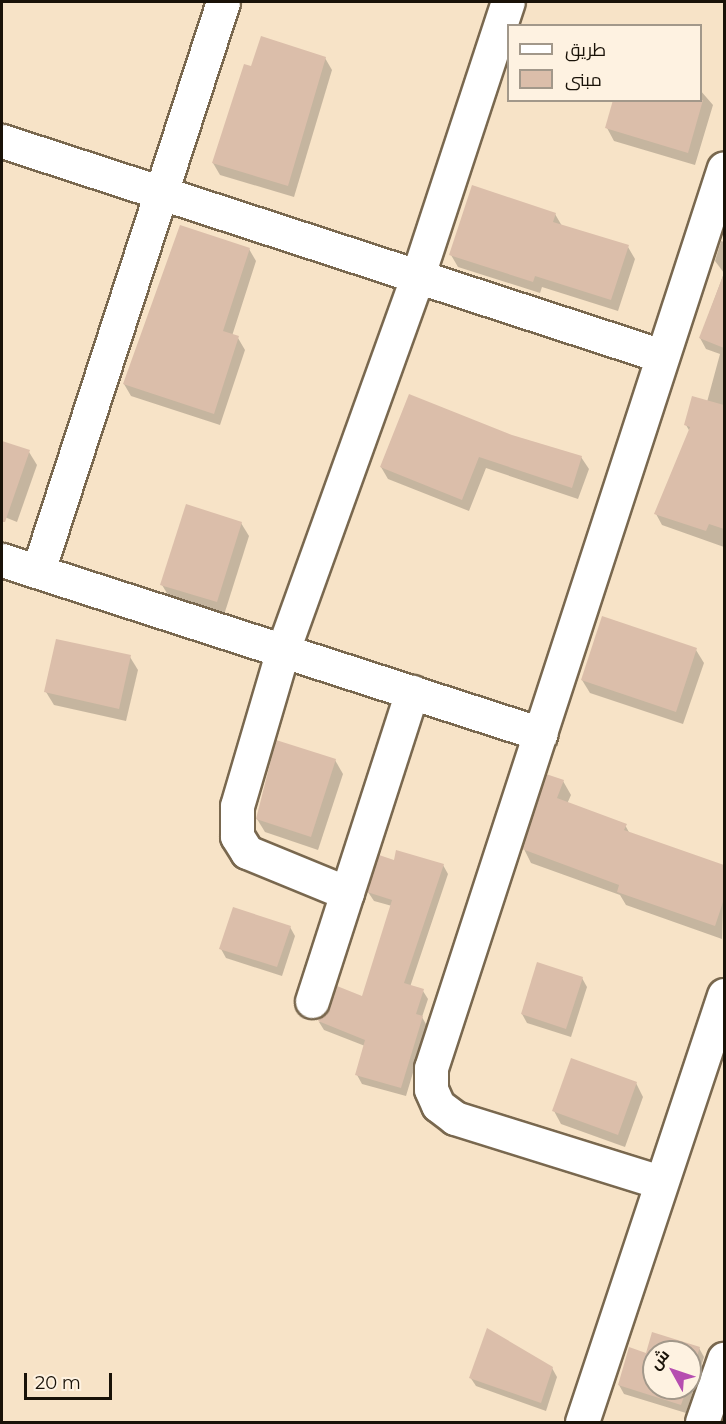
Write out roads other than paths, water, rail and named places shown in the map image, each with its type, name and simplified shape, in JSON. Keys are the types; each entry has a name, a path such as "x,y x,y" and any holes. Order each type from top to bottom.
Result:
{"street":[{"path":"38,571 223,2"},
{"path":"347,893 247,852 237,836 237,806 283,650 418,275 508,2"},
{"path":"2,141 160,190 662,356"},
{"path":"660,1182 455,1118 438,1105 431,1089 431,1068 724,168"},
{"path":"2,560 541,734"},
{"path":"312,1001 412,692"},
{"path":"582,1422 724,995"},
{"path":"702,1422 724,1359"}]}
